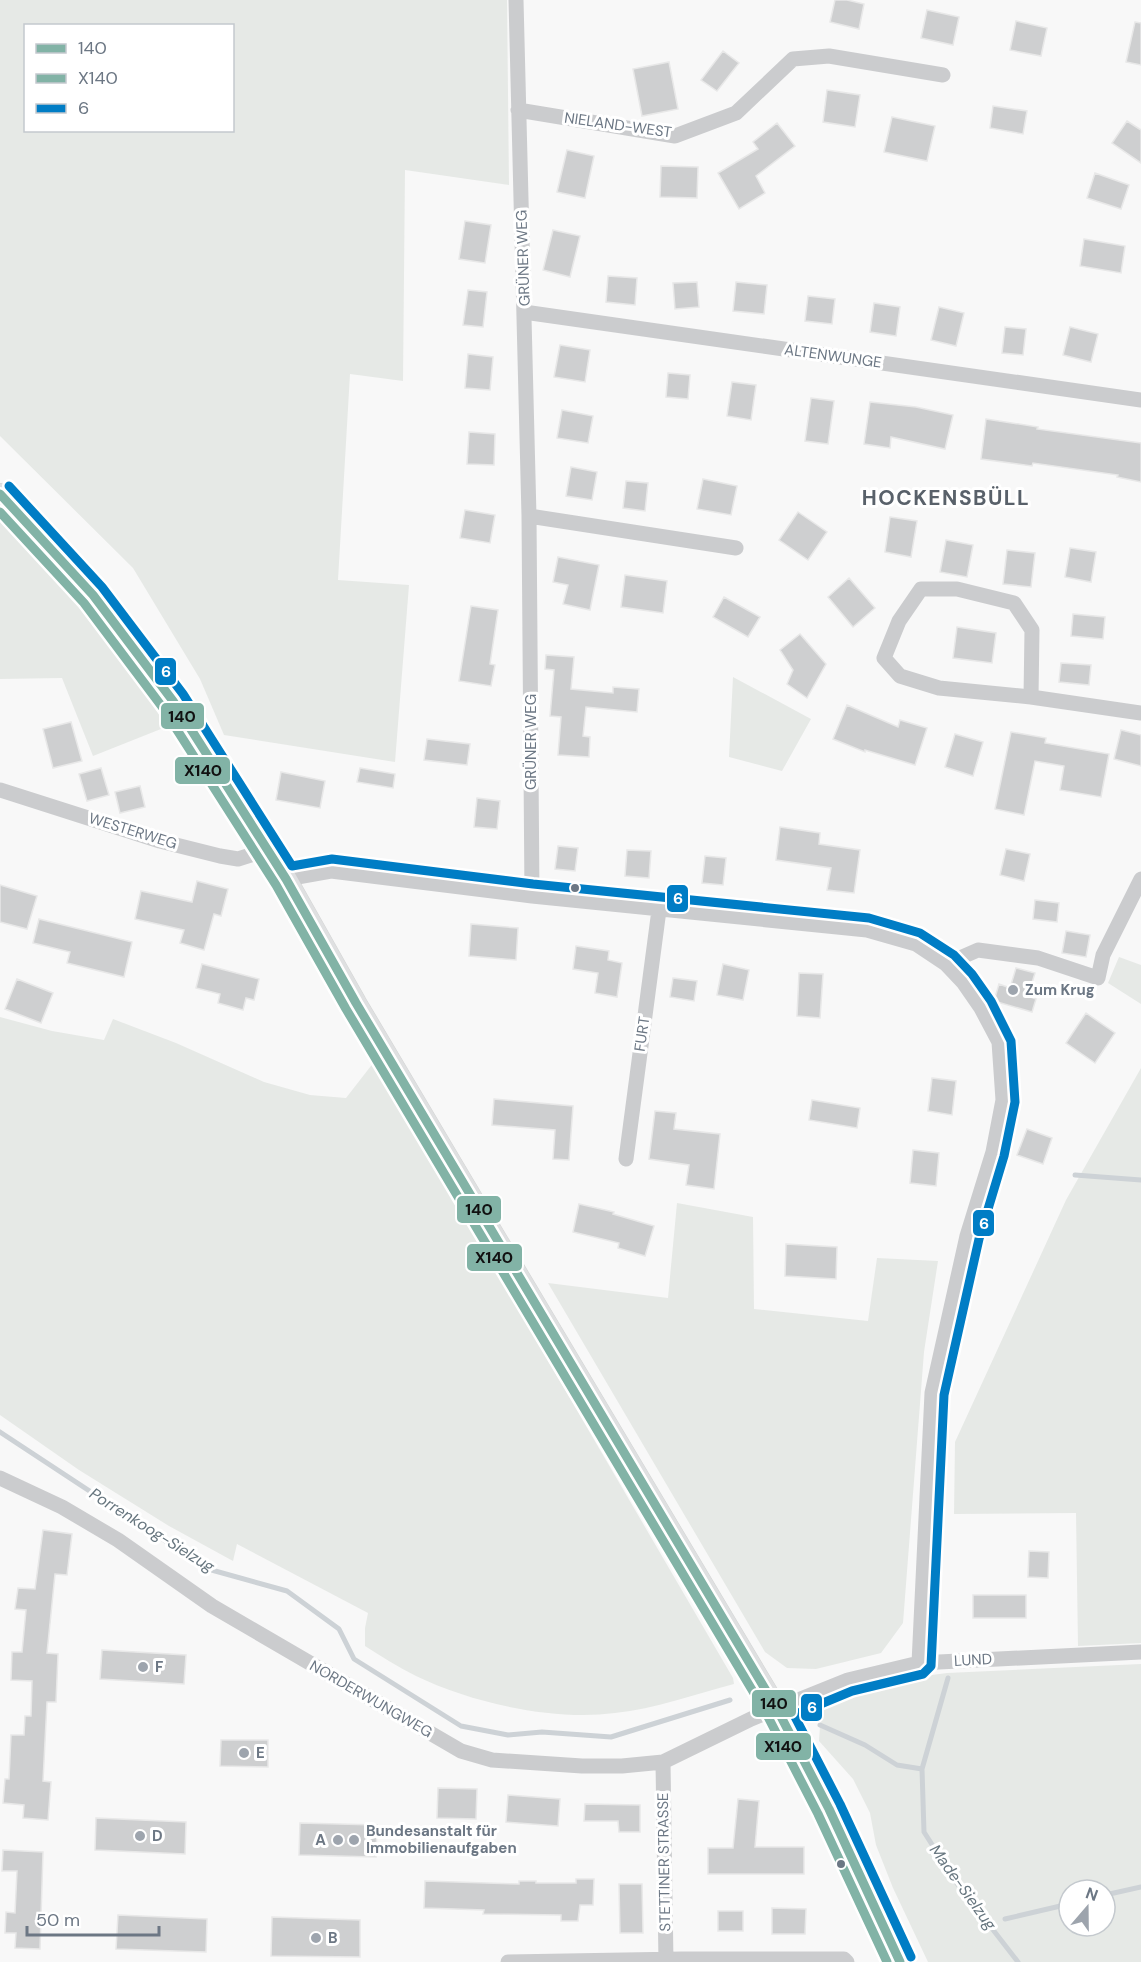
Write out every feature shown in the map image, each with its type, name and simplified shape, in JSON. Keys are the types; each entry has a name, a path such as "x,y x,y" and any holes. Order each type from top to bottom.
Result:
{"main road":[{"path":"0,494 93,595 173,701 286,879 356,1003 777,1709 830,1809 900,1962"}],"street":[{"name":"GRÜNER WEG","path":"516,0 529,516 532,896"},
{"name":"NIELAND-WEST","path":"518,110 675,136 736,113 793,59 829,56 943,75"},
{"name":"ALTENWUNGE","path":"524,312 1141,400"},
{"path":"529,516 736,548"},
{"path":"1031,697 1032,630 1014,603 957,588 921,589 899,621 884,658 900,676 939,688 1031,697 1141,712"},
{"name":"WESTERWEG","path":"0,790 160,841 220,856 238,859 267,850"},
{"path":"286,879 331,872 532,896 867,930 916,944 946,964 963,982 981,1008 999,1042 1003,1100 993,1152 968,1236 932,1393 919,1663"},
{"path":"946,964 978,950 1038,958 1098,978 1103,955 1141,879"},
{"name":"FURT","path":"626,1159 659,909"},
{"name":"NORDERWUNGWEG","path":"0,1478 62,1507 118,1540 212,1606 460,1751 492,1760 582,1766 622,1766 663,1762 751,1719 777,1709"},
{"name":"LUND","path":"777,1709 848,1680 919,1663 1141,1652"},
{"name":"STETTINER STRASSE","path":"663,1762 666,1961"},
{"path":"508,1962 844,1959 847,1962"}],"shaded area":[{"path":"0,0 507,0 509,185 405,170 403,381 350,374 338,580 409,585 395,762 224,735 200,679 133,568 0,436"},
{"path":"0,515 126,656 171,725 93,756 62,678 0,679"},
{"path":"733,677 811,719 782,771 729,757"},
{"path":"1119,957 1141,965 1141,1004 1108,983"},
{"path":"0,1017 52,1031 104,1040 113,1019 176,1043 264,1082 310,1095 346,1098 374,1062 733,1678 734,1684 645,1708 591,1715 513,1708 438,1686 409,1673 365,1646 368,1613 237,1544 233,1561 169,1526 79,1470 0,1415"},
{"path":"1141,1068 1141,1643 1078,1646 1076,1513 954,1514 955,1442 1066,1200"},
{"path":"677,1203 753,1217 754,1309 868,1321 877,1258 938,1261 924,1352 903,1623 881,1653 816,1669 787,1668 765,1652 548,1283 668,1298"},
{"path":"1141,1664 1141,1962 928,1962 893,1888 876,1845 870,1813 853,1779 819,1741 821,1713 831,1699 864,1684 947,1673"}],"building":[{"path":"835,0 864,4 859,29 830,22"},
{"path":"927,10 959,17 953,45 921,38"},
{"path":"1016,21 1047,28 1041,56 1010,50"},
{"path":"1135,22 1141,23 1141,65 1126,62"},
{"path":"723,51 739,63 717,91 701,80"},
{"path":"669,62 678,109 642,116 633,69"},
{"path":"827,90 860,95 855,127 823,122"},
{"path":"993,106 1027,111 1023,134 990,128"},
{"path":"892,117 935,126 927,161 884,152"},
{"path":"1127,121 1141,130 1141,163 1112,143"},
{"path":"777,123 795,146 756,176 765,193 739,209 718,173 758,149 753,142"},
{"path":"567,150 594,156 585,198 557,192"},
{"path":"661,166 698,167 697,198 660,197"},
{"path":"1095,173 1129,185 1121,209 1087,198"},
{"path":"465,221 491,225 485,263 459,259"},
{"path":"553,230 580,236 570,277 543,270"},
{"path":"1084,239 1125,246 1121,273 1080,266"},
{"path":"608,276 637,278 635,305 606,302"},
{"path":"697,282 699,307 675,309 673,283"},
{"path":"736,282 767,285 764,314 733,311"},
{"path":"468,290 487,292 483,327 463,325"},
{"path":"808,296 835,299 832,324 805,321"},
{"path":"874,303 900,307 896,336 870,332"},
{"path":"939,307 964,313 956,346 931,340"},
{"path":"1005,327 1026,329 1023,355 1002,353"},
{"path":"1070,327 1098,334 1091,362 1063,355"},
{"path":"560,345 590,350 585,382 554,377"},
{"path":"468,354 493,357 490,390 465,388"},
{"path":"668,373 690,375 688,399 666,397"},
{"path":"732,382 756,385 751,420 727,416"},
{"path":"811,398 834,401 828,444 805,441"},
{"path":"870,402 916,407 953,415 945,449 891,437 890,448 864,444"},
{"path":"562,410 593,416 588,443 557,438"},
{"path":"986,419 1038,427 1037,429 1141,443 1141,482 1117,477 1118,475 1033,463 1032,466 981,459"},
{"path":"469,432 495,434 494,465 467,464"},
{"path":"571,467 597,472 592,500 566,496"},
{"path":"703,479 737,486 731,515 697,509"},
{"path":"626,481 648,483 645,511 623,508"},
{"path":"465,510 495,515 490,543 460,538"},
{"path":"798,512 827,532 808,560 779,540"},
{"path":"890,517 917,521 911,557 885,552"},
{"path":"946,540 973,545 967,577 940,572"},
{"path":"1070,548 1096,552 1091,582 1065,577"},
{"path":"1007,550 1035,553 1031,587 1003,584"},
{"path":"558,557 599,565 590,610 563,604 568,585 553,582"},
{"path":"625,575 667,581 663,613 621,607"},
{"path":"849,578 875,608 853,627 828,597"},
{"path":"724,597 760,617 748,637 713,617"},
{"path":"471,606 498,610 490,664 495,665 491,686 459,681"},
{"path":"1073,614 1105,617 1103,639 1071,636"},
{"path":"957,627 996,633 992,663 953,658"},
{"path":"800,634 826,664 807,698 787,684 793,670 780,650"},
{"path":"546,655 574,657 571,689 613,693 613,687 639,689 637,712 586,707 583,736 590,737 589,757 558,755 561,717 550,716 554,670 545,669"},
{"path":"1061,663 1091,665 1089,685 1059,682"},
{"path":"847,705 898,727 900,720 927,728 915,765 865,750 865,752 833,739"},
{"path":"71,722 82,761 53,768 43,729"},
{"path":"1121,730 1141,735 1141,766 1114,759"},
{"path":"1011,732 1046,738 1045,743 1109,754 1101,797 1060,790 1064,766 1035,761 1024,815 995,809"},
{"path":"955,734 983,742 973,776 945,767"},
{"path":"427,739 470,744 467,765 424,760"},
{"path":"101,768 109,795 87,801 79,774"},
{"path":"360,768 395,774 393,788 357,782"},
{"path":"281,772 325,781 320,808 276,800"},
{"path":"140,786 145,807 120,813 115,792"},
{"path":"477,798 500,801 497,829 474,827"},
{"path":"780,827 820,833 819,844 860,850 854,893 827,890 831,868 776,860"},
{"path":"558,846 578,848 575,871 555,869"},
{"path":"1006,849 1030,854 1024,881 1000,875"},
{"path":"627,850 651,851 649,878 625,876"},
{"path":"705,856 726,858 723,885 702,883"},
{"path":"197,881 228,889 221,916 214,914 204,950 180,943 184,930 135,919 141,891 192,902"},
{"path":"0,885 37,896 27,929 0,922"},
{"path":"1035,900 1059,903 1057,922 1033,919"},
{"path":"39,919 132,942 124,977 67,963 70,952 33,943"},
{"path":"471,924 518,928 516,960 469,956"},
{"path":"1066,931 1090,935 1086,957 1062,953"},
{"path":"576,946 609,951 608,960 622,963 617,997 595,993 598,973 573,969"},
{"path":"202,964 259,979 254,1000 246,998 243,1010 218,1003 220,994 196,988"},
{"path":"723,964 749,970 743,1000 717,995"},
{"name":"Zum Krug","path":"1016,968 1035,973 1028,996 1036,999 1032,1012 994,1001 999,984 1010,988"},
{"path":"799,973 823,974 820,1018 797,1016"},
{"path":"673,978 697,981 694,1001 670,997"},
{"path":"17,979 53,993 41,1023 5,1009"},
{"path":"1086,1013 1115,1033 1095,1063 1066,1043"},
{"path":"932,1078 956,1081 952,1115 928,1111"},
{"path":"494,1099 573,1106 569,1160 553,1159 555,1130 492,1125"},
{"path":"812,1100 860,1108 857,1128 809,1120"},
{"path":"655,1111 676,1113 674,1129 720,1134 714,1189 686,1185 689,1165 649,1159"},
{"path":"1027,1129 1052,1138 1043,1164 1017,1155"},
{"path":"913,1150 939,1153 936,1186 910,1183"},
{"path":"579,1204 614,1212 613,1214 654,1226 645,1256 618,1248 619,1243 573,1232"},
{"path":"786,1244 837,1247 836,1279 785,1276"},
{"path":"43,1530 72,1534 67,1575 55,1574 47,1653 58,1654 56,1702 47,1702 43,1781 51,1782 48,1820 23,1818 24,1805 3,1803 5,1779 9,1779 11,1735 24,1735 25,1716 31,1716 32,1681 11,1680 12,1652 22,1652 26,1610 15,1609 18,1588 35,1589"},
{"path":"1029,1551 1049,1552 1048,1578 1028,1577"},
{"path":"973,1595 1026,1595 1026,1618 973,1618"},
{"name":"F","path":"102,1650 186,1655 184,1684 100,1679"},
{"name":"E","path":"221,1740 268,1740 268,1767 220,1766"},
{"path":"438,1788 477,1789 476,1819 437,1818"},
{"path":"508,1795 560,1799 558,1826 506,1822"},
{"path":"738,1799 759,1801 755,1847 804,1847 804,1874 708,1874 708,1848 733,1848"},
{"path":"585,1804 640,1805 640,1832 619,1832 618,1821 584,1821"},
{"name":"D","path":"96,1818 186,1822 185,1854 95,1850"},
{"name":"A","path":"300,1823 377,1825 376,1857 299,1855"},
{"path":"3,1850 43,1852 40,1949 15,1948 16,1933 5,1933 6,1912 15,1913 17,1871 2,1871"},
{"path":"576,1879 594,1879 593,1905 580,1905 578,1921 561,1921 561,1915 483,1914 484,1910 424,1908 425,1881 519,1884 519,1881 576,1883"},
{"path":"619,1884 642,1884 643,1933 620,1933"},
{"path":"772,1908 806,1909 805,1934 772,1934"},
{"path":"718,1911 743,1911 743,1931 718,1931"},
{"path":"118,1915 207,1919 206,1952 116,1949"},
{"name":"B","path":"272,1917 360,1920 360,1957 271,1956"}],"waterway":[{"path":"1075,1175 1141,1180"},
{"name":"Porrenkoog-Sielzug","path":"0,1432 208,1569 287,1591 339,1629 354,1659 461,1726 508,1735 542,1732 611,1737 730,1700"},
{"name":"Made-Sielzug","path":"948,1678 922,1769 924,1832 956,1882 1018,1962"},
{"name":"Porrenkoog-Sielzug","path":"820,1725 865,1745 897,1765 922,1769"},
{"path":"1117,1892 1141,1887"},
{"path":"1005,1919 1057,1907"}],"transit line":[{"name":"6","path":"9,486 102,587 183,694 292,866 332,859 533,884 869,918 920,933 954,955 972,974 991,1001 1011,1041 1015,1102 1004,1156 979,1239 944,1395 931,1666 923,1674 852,1691 794,1715 840,1804 911,1957"},
{"name":"140","path":"0,494 93,595 173,701 286,879 356,1003 777,1709 829,1809 900,1962"},
{"name":"X140","path":"0,512 84,603 163,708 276,885 346,1009 767,1715 818,1814 887,1962"}],"place":[{"name":"Zum Krug","path":"1013,990"},
{"name":"F","path":"143,1667"},
{"name":"E","path":"244,1753"},
{"name":"D","path":"140,1836"},
{"name":"A","path":"338,1840"},
{"name":"Bundesanstalt für Immobilienaufgaben","path":"354,1840"},
{"name":"B","path":"316,1938"}],"district":[{"name":"HOCKENSBÜLL","path":"946,498"}]}
